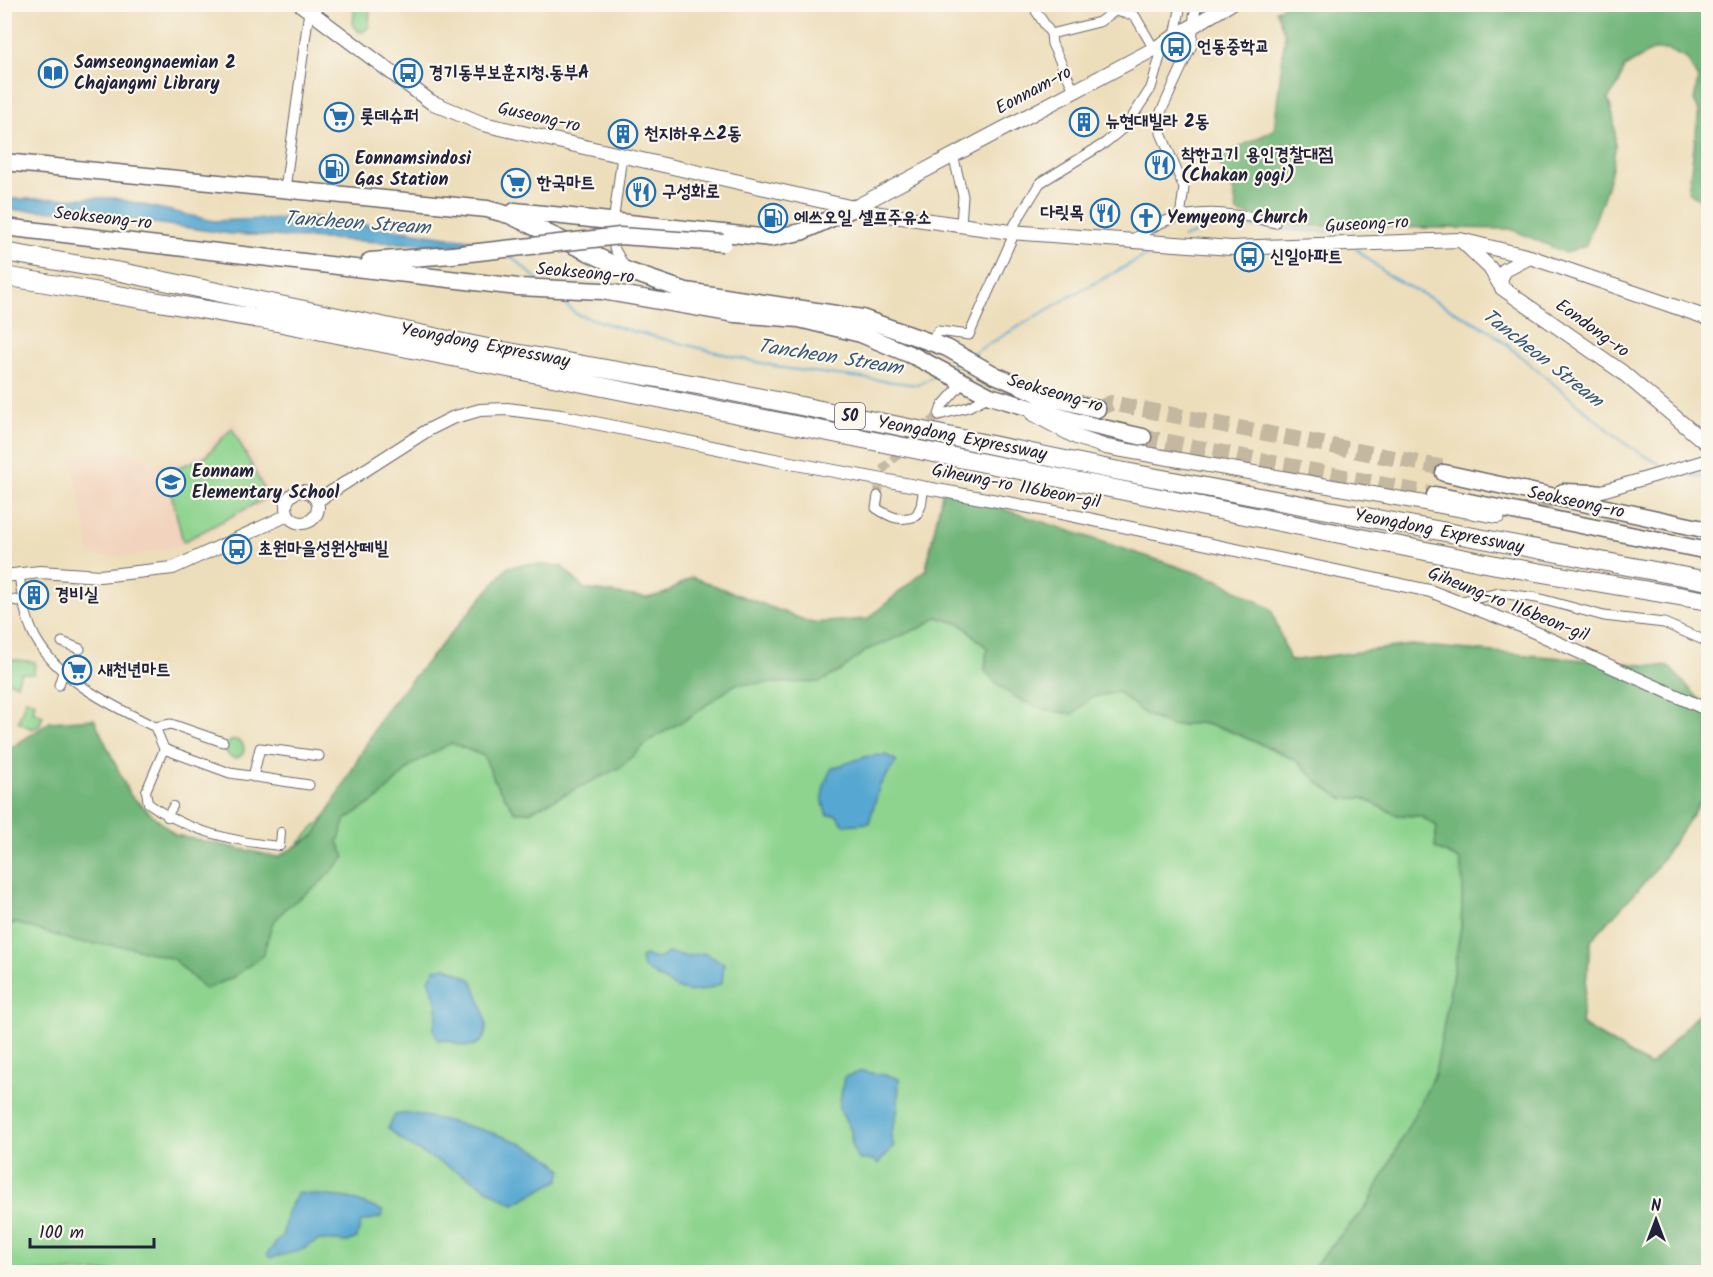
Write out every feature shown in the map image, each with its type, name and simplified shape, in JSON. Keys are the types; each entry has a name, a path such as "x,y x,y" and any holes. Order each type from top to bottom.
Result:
{"highway":[{"name":"Seokseong-ro","path":"4,162 487,209 510,215 628,271 686,291 862,318 946,348 995,375 1044,396 1097,409"},
{"path":"487,209 771,238 801,232 854,208"},
{"path":"255,254 297,253 345,260 388,261 621,236 761,247 791,245 818,234 854,208"},
{"name":"Seokseong-ro","path":"4,227 255,254 518,287 602,291 735,315 799,319 861,334 924,361 985,393 1018,405 1143,437"},
{"path":"579,248 610,276 602,291"},
{"name":"Yeongdong Expressway","path":"4,252 121,272 497,350 703,386 1109,469 1702,580"},
{"name":"Yeongdong Expressway","path":"4,276 272,321 1496,565 1700,599"},
{"name":"Seokseong-ro","path":"1595,493 1563,492 1444,470 1708,530"},
{"name":"Seokseong-ro","path":"1435,495 1701,549"}],"main road":[{"name":"Eonnam-ro","path":"854,208 1164,43 1230,4"},
{"name":"Guseong-ro","path":"304,8 431,102 483,124 854,208 1012,232 1190,245 1283,247 1461,240 1530,257 1708,318"},
{"name":"Eondong-ro","path":"1461,240 1490,268 1502,288 1622,372 1708,445"},
{"path":"1502,288 1500,279 1505,270 1530,257"},
{"path":"1018,405 1076,437 1106,447 1478,515 1498,516"}],"street":[{"path":"930,342 938,332 969,334 1012,232 1040,183 1105,143 1126,124 1151,88 1164,43 1181,4"},
{"path":"1180,217 1184,188 1161,133 1161,112 1192,45 1198,4"},
{"path":"285,189 304,8"},
{"path":"1051,34 1099,22 1112,8 1135,16 1164,43"},
{"path":"1036,10 1051,34 1052,44 1074,90"},
{"path":"953,155 963,196 961,224"},
{"path":"622,156 614,222 614,248 628,271"},
{"path":"1129,241 1167,220 1180,217 1238,213 1275,223"},
{"path":"954,381 958,388 942,406 939,415 969,407 985,393"},
{"name":"Giheung-ro 116beon-gil","path":"317,501 428,430 452,418 480,410 507,409 561,416 1363,574 1430,591 1494,615 1708,710"},
{"path":"1595,493 1708,460"},
{"path":"878,496 876,508 896,519 906,519 916,516 921,506 924,487"},
{"path":"294,493 310,493 317,501 318,512 311,520 300,523 288,515 286,505 294,493"},
{"path":"4,576 40,572 100,576 173,568 288,515"},
{"path":"19,575 23,602 37,640 63,672 155,727 164,749 146,791 148,803 167,817 233,840 280,846 281,832"},
{"path":"1494,615 1487,607 1487,598 1500,593"},
{"path":"1458,602 1500,593 1537,598 1604,616 1664,624 1708,642"},
{"path":"4,598 23,602"},
{"path":"62,642 80,649"},
{"path":"59,685 63,672"},
{"path":"155,727 171,724 223,742"},
{"path":"253,777 260,748 319,756"},
{"path":"164,749 230,773 309,785"},
{"path":"167,817 173,806"}],"shaded area":[{"name":"Eonnam Elementary School","path":"233,418 275,499 189,544 131,557 91,556 71,457 112,452 128,453 146,458 150,466 201,454"}],"green space":[{"path":"355,5 370,5 369,27 363,32 358,31 353,24"},
{"path":"1285,5 1708,5 1708,260 1702,237 1700,200 1688,192 1699,111 1694,101 1698,79 1687,59 1668,50 1653,50 1624,67 1619,84 1608,99 1615,137 1611,173 1606,191 1586,245 1566,253 1511,229 1297,226 1237,213 1234,192 1217,158 1274,130 1285,35 1276,10"},
{"path":"232,428 268,497 183,542 166,472 205,457"},
{"path":"943,489 1218,580 1271,609 1290,661 1411,645 1669,667 1708,708 1708,791 1652,874 1591,940 1581,1024 1650,1066 1708,1003 1708,1215 1704,1223 1708,1226 1708,1272 1309,1272 1369,1203 1435,1074 1461,928 1463,883 1460,860 1435,848 1437,826 1420,816 1397,815 1363,798 1341,798 1319,783 1297,761 1225,729 1200,723 1170,726 1145,714 1118,692 1092,697 1073,714 1047,710 1025,702 1004,689 985,671 987,648 961,624 937,617 922,627 867,650 840,671 820,682 736,684 688,718 650,740 621,767 529,812 515,812 496,784 484,756 451,743 413,764 378,799 346,819 338,842 345,857 318,885 286,908 272,924 263,955 232,978 205,989 173,959 130,947 77,942 16,923 5,925 5,752 50,722 94,719 130,795 175,835 278,857 315,835 385,711 508,567 528,564 561,566 585,589 647,598 666,593 692,577 812,623 868,619 926,569"},
{"path":"937,617 961,624 987,648 985,671 1092,697 1118,692 1145,714 1170,726 1200,723 1225,729 1297,761 1319,783 1341,798 1363,798 1397,815 1420,816 1437,826 1435,848 1460,860 1463,883 1461,927 1436,1074 1369,1203 1309,1272 5,1272 5,910 189,953 399,743 790,647 922,627"},
{"path":"5,659 35,662 34,674 21,673 17,684 5,681"},
{"path":"26,699 35,702 33,711 43,716 39,726 32,729 18,722"},
{"path":"235,740 241,743 244,749 241,755 235,758 229,755 226,749 229,743"}],"water":[{"name":"Tancheon Stream","path":"114,198 214,221 313,217 502,245 513,258 491,248 231,234 69,211 5,210 5,199"},
{"path":"886,755 897,761 880,785 869,823 844,825 836,815 827,815 823,802 823,791 832,768 868,756"},
{"path":"668,953 688,956 703,953 724,963 722,983 709,989 689,991 672,986 643,968 641,959 645,955 657,958"},
{"path":"447,967 472,980 479,998 486,1030 483,1039 476,1044 462,1046 447,1040 438,1040 433,1029 437,1016 437,1004 429,980 435,969"},
{"path":"862,1071 899,1079 898,1109 891,1137 894,1146 878,1164 873,1160 859,1160 852,1147 851,1131 839,1108 844,1077"},
{"path":"409,1113 491,1132 513,1140 550,1159 562,1170 559,1180 514,1204 508,1202 470,1178 417,1150 388,1128 395,1115"},
{"path":"298,1193 349,1198 383,1211 381,1217 361,1222 357,1238 347,1242 319,1240 299,1251 270,1258 267,1254 283,1234 287,1212"}],"waterway":[{"name":"Tancheon Stream","path":"1182,238 1219,225 1335,232 1342,238"},
{"name":"Tancheon Stream","path":"972,354 1069,297 1160,248"},
{"name":"Tancheon Stream","path":"1356,249 1389,276 1489,330 1627,445 1666,468"},
{"name":"Tancheon Stream","path":"512,257 539,281"},
{"name":"Tancheon Stream","path":"557,297 576,314 624,329 789,369 918,385 936,375"},
{"name":"Tancheon Stream","path":"948,367 959,361"},
{"name":"Tancheon Stream","path":"1676,474 1708,477"}],"tunnel":[{"path":"1097,409 1111,403 1445,468"},
{"path":"878,496 881,471 939,415"},
{"path":"1143,437 1435,495"},
{"path":"1517,512 1566,500"}],"place":[{"name":"언동중학교","path":"1176,47"},
{"name":"Samseongnaemian 2 Chajangmi Library","path":"53,73"},
{"name":"경기동부보훈지청.동부A","path":"408,73"},
{"name":"롯데슈퍼","path":"339,117"},
{"name":"뉴현대빌라 2동","path":"1084,122"},
{"name":"천지하우스2동","path":"623,134"},
{"name":"착한고기 용인경찰대점 (Chakan gogi)","path":"1160,165"},
{"name":"Eonnamsindosi Gas Station","path":"334,169"},
{"name":"한국마트","path":"516,183"},
{"name":"구성화로","path":"641,192"},
{"name":"다릿목","path":"1105,213"},
{"name":"에쓰오일 셀프주유소","path":"773,218"},
{"name":"Yemyeong Church","path":"1146,218"},
{"name":"신일아파트","path":"1249,257"},
{"name":"Eonnam Elementary School","path":"171,482"},
{"name":"초원마을성원상떼빌","path":"237,549"},
{"name":"경비실","path":"34,595"},
{"name":"새천년마트","path":"77,670"}]}
